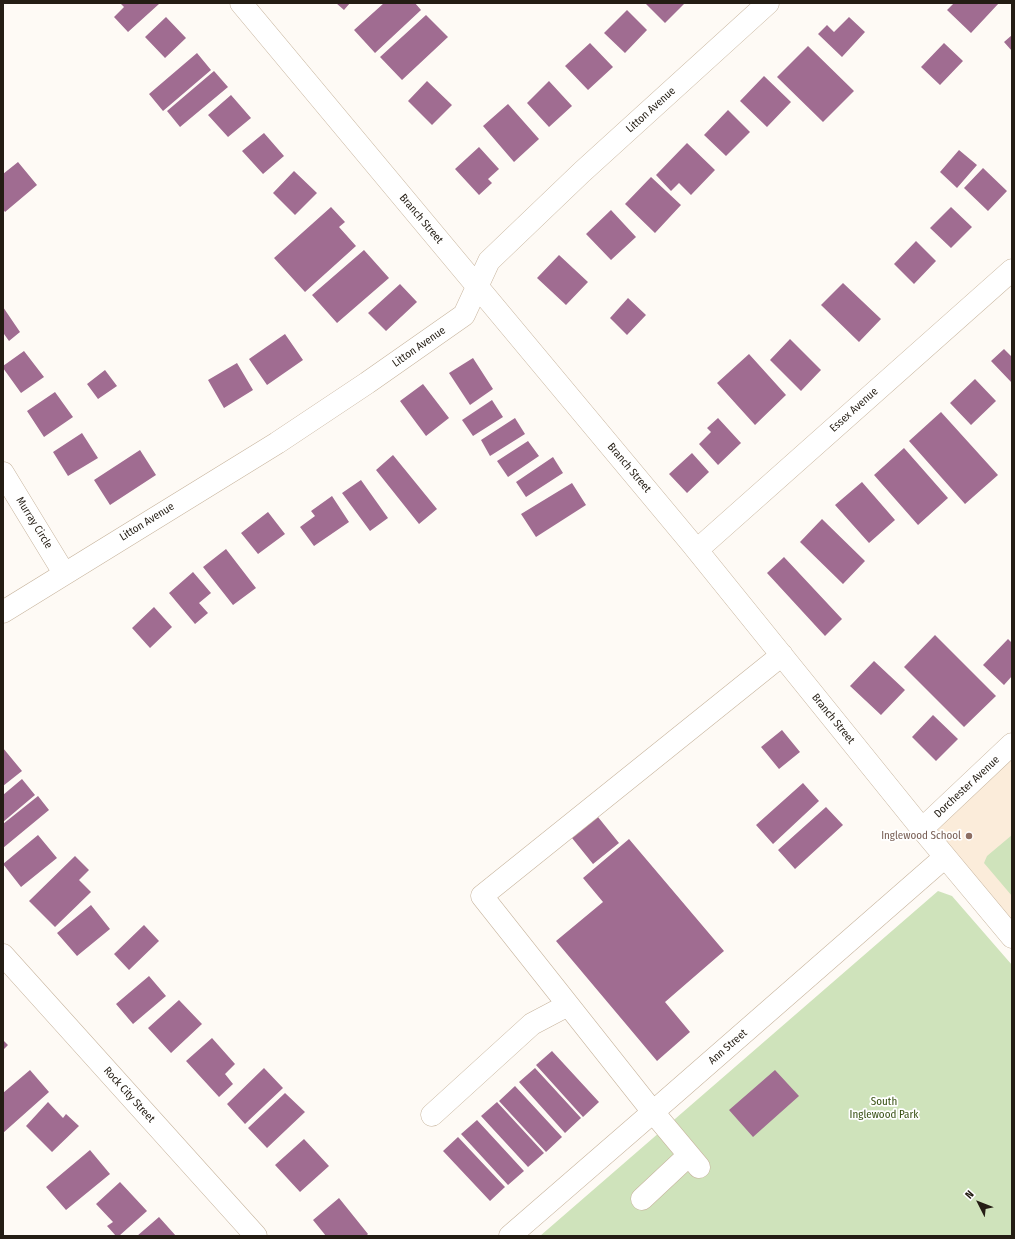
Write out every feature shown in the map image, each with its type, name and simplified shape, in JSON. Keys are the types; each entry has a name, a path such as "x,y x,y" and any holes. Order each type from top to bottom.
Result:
{"street":[{"name":"Branch Street","path":"241,3 697,550 944,857 1012,937"},
{"name":"Litton Avenue","path":"3,612 277,443 367,384 464,315 489,261 582,172 768,3"},
{"name":"Essex Avenue","path":"697,550 1012,270"},
{"name":"Murray Circle","path":"3,474 64,573"},
{"path":"642,1199 694,1161 653,1112 482,896 782,655"},
{"name":"Dorchester Avenue","path":"922,829 1012,744"},
{"name":"Ann Street","path":"510,1236 944,857"},
{"name":"Rock City Street","path":"3,954 256,1236"},
{"path":"432,1115 532,1024 568,1005"}],"shaded area":[{"name":"Inglewood School","path":"1012,751 1012,930 945,857 934,818"}],"green space":[{"path":"1012,835 1012,896 984,863 987,856"},
{"name":"South Inglewood Park","path":"938,891 952,896 1012,965 1012,1236 540,1236"}],"building":[{"path":"120,3 159,4 128,32 114,17 124,7"},
{"path":"336,3 350,3 344,10"},
{"path":"384,3 415,3 421,10 375,53 354,30"},
{"path":"645,3 685,3 665,23"},
{"path":"954,3 999,3 971,33 947,10"},
{"path":"627,10 647,30 625,53 604,33"},
{"path":"426,15 448,37 402,80 380,57"},
{"path":"166,17 186,38 165,58 145,37"},
{"path":"849,17 865,32 842,57 818,34 827,25 834,32"},
{"path":"1012,35 1012,51 1004,42"},
{"path":"590,43 613,67 588,90 565,66"},
{"path":"944,43 963,61 940,85 921,67"},
{"path":"808,46 854,91 823,122 777,77"},
{"path":"197,53 211,70 163,111 149,94"},
{"path":"214,71 228,87 180,127 167,111"},
{"path":"764,76 791,102 767,127 740,101"},
{"path":"427,81 452,105 432,125 408,101"},
{"path":"549,81 572,106 549,127 527,103"},
{"path":"231,95 251,118 228,137 208,115"},
{"path":"508,104 539,139 514,162 483,126"},
{"path":"728,110 750,132 726,156 704,135"},
{"path":"264,133 284,156 263,174 242,151"},
{"path":"687,143 715,170 691,195 679,183 671,191 656,175"},
{"path":"479,147 499,169 488,179 492,183 479,195 455,169"},
{"path":"959,150 977,165 957,188 940,172"},
{"path":"18,162 37,185 5,212 3,209 3,174"},
{"path":"983,168 1007,191 988,211 964,188"},
{"path":"294,171 317,193 295,215 273,193"},
{"path":"651,177 681,205 655,233 625,204"},
{"path":"331,207 345,222 339,227 356,246 305,292 274,258"},
{"path":"951,207 972,227 951,248 930,228"},
{"path":"611,210 636,237 611,260 586,234"},
{"path":"916,241 936,261 914,284 894,264"},
{"path":"364,250 389,278 337,323 312,295"},
{"path":"559,255 588,282 566,305 537,278"},
{"path":"843,283 881,319 859,342 821,305"},
{"path":"400,284 417,302 386,331 368,313"},
{"path":"628,298 646,315 627,335 610,318"},
{"path":"3,307 20,332 9,341 4,334 3,335"},
{"path":"285,334 303,360 267,385 249,359"},
{"path":"790,339 821,370 801,391 770,360"},
{"path":"1004,349 1011,356 1012,355 1012,383 991,361"},
{"path":"24,351 44,377 21,393 3,366"},
{"path":"749,354 786,395 755,425 717,383"},
{"path":"473,358 493,389 470,405 449,373"},
{"path":"237,363 253,390 224,408 208,380"},
{"path":"105,370 117,386 98,399 87,384"},
{"path":"975,379 996,401 971,425 950,403"},
{"path":"423,384 449,418 426,436 400,401"},
{"path":"55,392 73,417 44,437 27,411"},
{"path":"492,400 503,417 473,436 462,420"},
{"path":"941,412 998,475 965,504 909,441"},
{"path":"515,418 525,434 490,456 481,440"},
{"path":"718,418 741,443 718,465 699,444 711,432 707,428"},
{"path":"82,433 98,458 68,476 53,452"},
{"path":"528,441 539,456 508,477 497,461"},
{"path":"904,448 948,498 918,525 874,475"},
{"path":"140,450 156,475 110,505 94,480"},
{"path":"692,453 709,472 687,493 669,474"},
{"path":"393,455 437,509 419,524 376,470"},
{"path":"553,457 563,473 526,497 516,482"},
{"path":"361,480 388,518 370,531 342,493"},
{"path":"862,482 895,520 869,543 835,505"},
{"path":"572,483 586,505 536,537 521,514"},
{"path":"332,496 349,522 314,546 300,527 315,516 311,511"},
{"path":"268,512 285,534 258,554 241,533"},
{"path":"822,519 865,561 843,584 800,542"},
{"path":"226,549 256,588 233,605 203,567"},
{"path":"784,557 842,619 825,636 767,573"},
{"path":"193,572 211,593 199,603 208,613 195,624 169,593"},
{"path":"154,607 172,627 150,648 132,628"},
{"path":"935,635 996,696 964,727 904,667"},
{"path":"1008,639 1012,643 1012,676 1004,685 983,665"},
{"path":"874,661 905,690 881,715 850,686"},
{"path":"933,715 958,739 936,761 912,737"},
{"path":"782,730 800,752 779,769 761,747"},
{"path":"3,748 22,771 3,786"},
{"path":"22,779 35,795 3,822 3,795"},
{"path":"803,783 819,801 773,844 756,825"},
{"path":"38,796 49,810 3,848 3,824"},
{"path":"826,807 843,825 795,869 778,850"},
{"path":"598,817 619,843 593,864 572,838"},
{"path":"38,835 57,858 21,887 3,864"},
{"path":"629,839 724,951 665,1002 690,1032 657,1061 556,941 603,902 583,878"},
{"path":"75,856 89,870 79,880 91,892 55,927 29,901"},
{"path":"91,905 110,929 77,956 57,933"},
{"path":"144,925 159,941 129,970 114,954"},
{"path":"149,976 166,996 133,1024 116,1004"},
{"path":"179,1000 202,1024 171,1053 148,1028"},
{"path":"212,1038 235,1064 225,1074 233,1084 219,1097 186,1061"},
{"path":"3,1040 8,1045 3,1050"},
{"path":"552,1051 599,1102 583,1117 536,1065"},
{"path":"264,1068 283,1088 245,1124 227,1104"},
{"path":"535,1068 581,1118 565,1133 519,1082"},
{"path":"30,1070 49,1092 3,1133 3,1093"},
{"path":"775,1070 799,1096 753,1137 729,1110"},
{"path":"515,1086 562,1137 546,1152 499,1101"},
{"path":"285,1093 305,1112 267,1148 248,1128"},
{"path":"48,1102 63,1118 66,1114 79,1126 52,1152 26,1126"},
{"path":"497,1102 544,1153 528,1167 481,1116"},
{"path":"477,1120 524,1171 508,1185 461,1134"},
{"path":"458,1137 505,1187 490,1201 443,1151"},
{"path":"304,1139 329,1166 300,1192 275,1165"},
{"path":"90,1150 110,1174 66,1210 46,1187"},
{"path":"120,1182 147,1211 119,1236 116,1236 107,1226 113,1222 96,1204"},
{"path":"339,1198 368,1234 366,1236 326,1236 313,1220"},
{"path":"159,1217 176,1236 137,1236"}],"place":[{"name":"Inglewood School","path":"969,836"}]}
